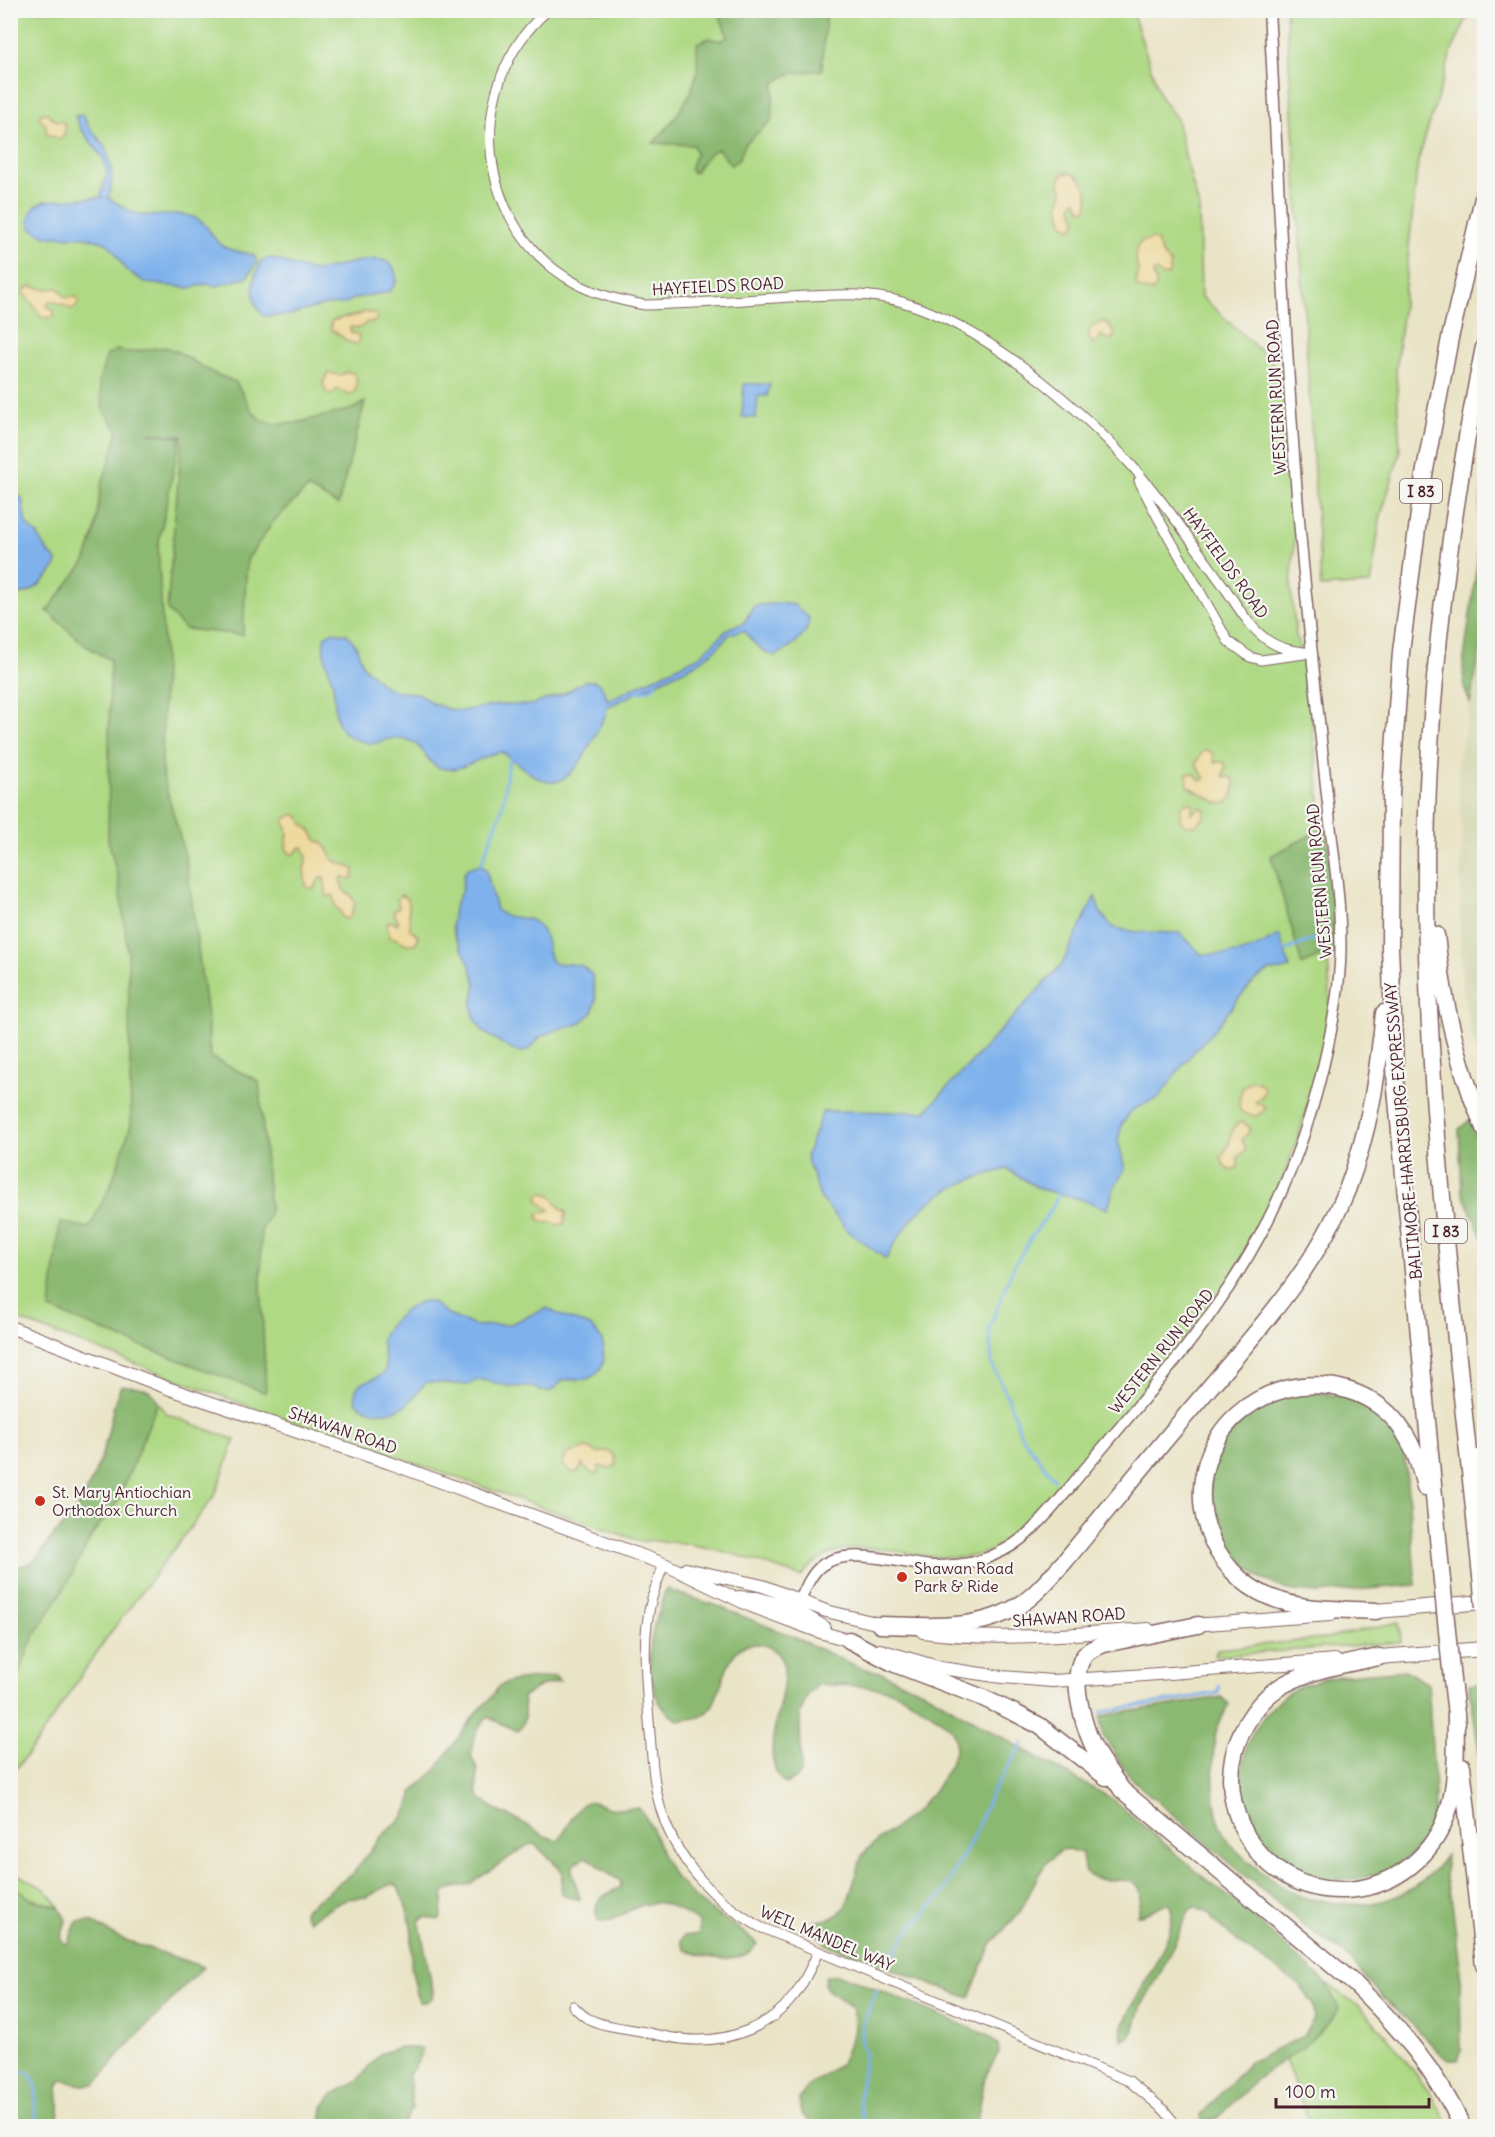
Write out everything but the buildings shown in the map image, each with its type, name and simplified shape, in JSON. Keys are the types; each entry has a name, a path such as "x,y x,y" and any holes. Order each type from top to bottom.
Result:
{"highway":[{"name":"BALTIMORE-HARRISBURG EXPRESSWAY","path":"1485,194 1450,338 1414,539 1401,652 1394,750 1390,946 1401,1150 1452,1680 1485,1965"},
{"name":"BALTIMORE-HARRISBURG EXPRESSWAY","path":"1485,347 1459,483 1437,653 1428,775 1426,885 1432,1087 1485,1607"},
{"path":"1426,885 1435,892 1436,937 1447,1011 1455,1044 1467,1084 1485,1128"},
{"path":"880,1625 972,1624 1002,1615 1034,1595 1065,1561 1291,1289 1335,1215 1360,1151 1372,1111 1378,1077 1390,946"},
{"path":"1448,1256 1470,1381 1485,1492"},
{"path":"1376,1611 1300,1606 1281,1602 1245,1583 1224,1562 1208,1532 1204,1518 1202,1487 1213,1446 1221,1432 1240,1411 1264,1396 1286,1388 1310,1384 1339,1388 1379,1406 1393,1418 1411,1443 1416,1455 1440,1559"},
{"path":"1122,1790 1098,1755 1083,1718 1078,1680 1085,1655 1104,1644 1198,1625"},
{"path":"849,1640 895,1664 981,1697 1040,1726 1122,1790 1355,1984 1389,2017 1432,2074 1462,2127"},
{"path":"1378,1657 1316,1672 1282,1685 1260,1705 1243,1729 1235,1750 1231,1772 1233,1803 1245,1833 1254,1847 1275,1868 1302,1883 1342,1891 1358,1890 1378,1884 1412,1866 1436,1838 1449,1809 1452,1795 1456,1713"}],"main road":[{"name":"SHAWAN ROAD","path":"10,1327 170,1389 390,1463 664,1564 732,1596 820,1632 911,1660 963,1672 1029,1680 1078,1680 1485,1649"},
{"name":"SHAWAN ROAD","path":"664,1564 763,1586 798,1605 817,1624 849,1640"},
{"name":"SHAWAN ROAD","path":"732,1596 798,1605 880,1625 937,1634 1020,1638 1485,1602"}],"street":[{"name":"HAYFIELDS ROAD","path":"548,10 534,22 517,44 502,71 494,99 490,140 496,183 506,208 519,231 558,272 578,285 599,294 645,305 861,294 927,309 957,324 1012,360 1080,414 1132,466 1167,508 1260,634 1283,649 1311,653"},
{"name":"WESTERN RUN ROAD","path":"798,1605 817,1570 826,1562 839,1558 871,1558 928,1566 948,1566 984,1559 1021,1540 1062,1496 1196,1336 1250,1257 1288,1179 1306,1131 1327,1052 1339,982 1341,944 1311,653 1295,469 1269,10"},
{"name":"HAYFIELDS ROAD","path":"1132,466 1157,516 1228,641 1244,654 1261,660 1277,660 1311,653"},
{"name":"WEIL MANDEL WAY","path":"664,1564 650,1606 645,1655 654,1779 665,1821 674,1842 690,1867 723,1903 760,1927 1129,2081 1164,2110 1177,2127"},
{"path":"573,2006 587,2018 604,2024 676,2039 713,2040 730,2037 763,2023 779,2012 805,1979 818,1952"}],"shaded area":[{"path":"1484,636 1484,1070 1474,1044 1463,991 1460,935 1462,836 1457,767"}],"green space":[{"path":"10,11 1132,11 1161,98 1177,119 1199,207 1201,296 1282,371 1295,534 1291,589 1296,636 1307,671 1332,924 1325,936 1330,1006 1318,1070 1296,1143 1273,1201 1244,1256 1187,1337 1076,1471 1040,1512 1007,1542 983,1554 966,1557 856,1548 836,1552 818,1561 801,1577 722,1551 681,1543 640,1541 254,1408 11,1317"},
{"path":"715,11 826,11 822,70 789,74 775,82 771,121 745,144 739,159 731,165 718,149 710,153 694,173 690,169 696,153 693,145 653,143 685,103 693,85 698,64 697,43 709,38 720,41 728,37 719,14"},
{"path":"1286,11 1470,11 1451,53 1418,161 1396,371 1400,452 1380,519 1371,584 1321,587"},
{"path":"165,347 213,373 236,382 252,411 259,418 272,424 296,423 353,409 365,402 338,505 308,488 273,522 247,560 243,635 185,629 167,610 182,436 147,433 180,437 158,546 164,655 162,773 186,859 208,1024 210,1057 259,1081 270,1211 261,1232 266,1393 50,1309 60,1222 89,1228 111,1185 131,1125 128,953 118,877 108,840 110,660 86,646 47,611 86,560 95,531 101,485 118,430 103,410 99,380 107,355 117,350 129,352"},
{"path":"1484,480 1484,629 1470,703 1464,687 1463,666 1477,564 1479,515"},
{"path":"1326,827 1333,890 1336,954 1320,956 1302,965 1271,856"},
{"path":"1470,1120 1484,1158 1484,1241 1462,1192 1459,1129"},
{"path":"121,1386 148,1390 158,1402 118,1501 93,1533 67,1584 34,1636 11,1691 11,1642 16,1628 16,1614 11,1609 11,1566 26,1565 36,1558 78,1507 101,1457"},
{"path":"1308,1391 1356,1399 1375,1412 1391,1431 1405,1459 1416,1585 1317,1593 1287,1590 1257,1576 1233,1553 1219,1532 1211,1508 1210,1483 1214,1462 1223,1441 1260,1402"},
{"path":"158,1402 167,1414 235,1440 215,1495 105,1640 34,1746 11,1775 11,1691 34,1636 66,1584 93,1533 118,1501"},
{"path":"667,1588 715,1605 794,1637 858,1667 879,1672 927,1693 1111,1798 1238,1904 1326,1983 1339,2009 1335,2016 1305,2046 1258,2078 1217,2118 1203,2122 1201,2115 1250,2062 1303,2036 1315,2018 1313,2004 1301,1986 1248,1950 1216,1923 1207,1912 1194,1907 1189,1911 1163,1968 1142,2005 1133,2032 1122,2041 1123,2027 1128,2015 1155,1965 1170,1930 1172,1916 1169,1904 1160,1905 1146,1914 1137,1915 1141,1899 1139,1888 1134,1883 1125,1880 1096,1879 1084,1868 1082,1853 1069,1849 1062,1850 1047,1862 1020,1912 991,1944 969,1998 826,1944 812,1928 813,1921 837,1915 844,1908 862,1856 872,1845 915,1812 937,1786 955,1751 952,1731 932,1714 893,1692 870,1687 818,1684 808,1694 800,1714 801,1772 797,1778 785,1784 776,1770 772,1754 773,1737 784,1683 784,1669 780,1657 770,1648 757,1644 746,1645 738,1650 727,1668 711,1708 702,1716 682,1720 674,1718 661,1704 653,1685 650,1651 654,1627"},
{"path":"1399,1622 1401,1642 1215,1656 1217,1649 1322,1639"},
{"path":"1405,1670 1428,1684 1435,1794 1433,1818 1424,1840 1402,1862 1373,1875 1341,1880 1303,1875 1265,1844 1248,1818 1243,1803 1241,1773 1249,1741 1270,1709 1285,1695 1301,1686 1339,1676"},
{"path":"555,1676 560,1681 540,1686 523,1697 524,1720 518,1731 487,1717 478,1729 471,1756 477,1769 477,1791 480,1798 498,1811 544,1836 558,1840 576,1812 585,1803 593,1802 613,1809 639,1808 650,1824 664,1859 675,1877 697,1900 739,1928 757,1944 746,1954 723,1959 685,1950 681,1941 684,1936 699,1934 699,1922 661,1903 644,1904 605,1922 599,1922 596,1915 597,1904 604,1896 621,1887 620,1880 586,1857 574,1864 572,1871 580,1899 567,1897 561,1894 562,1873 559,1867 534,1844 528,1845 470,1884 444,1892 442,1914 439,1920 426,1917 419,1920 433,1991 432,1998 426,2002 419,2002 411,1967 412,1932 408,1912 398,1886 391,1884 367,1897 346,1899 309,1920 304,1915 305,1909 353,1873 381,1837 403,1817 414,1790 435,1771 476,1713 499,1686 512,1681"},
{"path":"1481,1684 1484,1725 1483,1767 1469,1685"},
{"path":"1221,1697 1229,1704 1217,1728 1214,1745 1213,1770 1218,1821 1233,1847 1272,1880 1308,1899 1344,1904 1378,1902 1394,1897 1422,1881 1446,1855 1445,1876 1452,1903 1460,1967 1461,2052 1458,2060 1448,2060 1443,2056 1383,1998 1347,1956 1305,1926 1144,1790 1127,1773 1103,1735 1101,1716"},
{"path":"11,1871 45,1889 59,1907 31,1899 11,1884"},
{"path":"10,1884 31,1899 59,1907 66,1920 61,1938 64,1944 67,1944 77,1922 91,1921 117,1937 203,1967 118,2056 96,2084 82,2085 62,2080 58,2086 59,2112 53,2126 11,2126"},
{"path":"836,1975 850,1978 987,2035 998,2045 999,2052 985,2077 976,2126 814,2126 801,2113 799,2100 807,2087 841,2063 855,2030 853,2008 828,1990 824,1984 825,1977"},
{"path":"1326,1983 1360,2007 1390,2040 1432,2095 1449,2126 1311,2126 1285,2060 1305,2046 1339,2009"},
{"path":"401,2047 422,2049 421,2056 409,2074 412,2108 402,2126 321,2126 323,2107 332,2095 357,2081 380,2054"}],"sand":[{"path":"47,113 54,120 64,122 65,134 60,139 46,134 46,125 39,119 41,114"},
{"path":"1064,173 1071,173 1081,180 1088,196 1085,210 1080,209 1077,200 1074,201 1072,206 1077,223 1071,229 1063,223 1059,205 1063,193 1059,180"},
{"path":"1152,239 1157,241 1162,254 1171,264 1169,274 1163,276 1156,271 1153,272 1156,286 1155,289 1149,291 1136,286 1138,270 1135,255 1138,245"},
{"path":"31,286 44,289 58,288 65,297 77,297 79,302 75,308 70,309 50,301 47,306 54,311 54,317 43,318 23,294 25,289"},
{"path":"365,312 376,314 377,319 374,322 367,322 360,328 350,327 351,333 358,334 359,342 356,344 349,342 331,329 331,322 335,320"},
{"path":"1104,321 1114,332 1114,337 1108,340 1101,335 1098,341 1092,343 1088,337 1091,327"},
{"path":"347,372 354,373 356,377 354,393 349,395 338,389 331,395 326,393 323,383 328,373 341,375"},
{"path":"1206,750 1212,752 1215,762 1224,762 1226,766 1223,776 1232,778 1235,782 1232,797 1227,803 1218,803 1188,786 1187,774 1194,773 1201,781 1205,779 1196,764 1202,752"},
{"path":"1187,802 1193,804 1191,814 1200,807 1205,810 1204,817 1196,825 1185,825 1180,820 1181,807"},
{"path":"294,814 300,817 316,840 324,844 333,860 354,869 353,877 348,879 343,876 340,880 344,891 351,895 355,903 351,916 347,919 343,918 335,906 334,896 327,896 324,878 320,878 314,888 306,886 304,869 307,857 303,847 299,848 295,854 291,854 286,849 288,832 284,822 286,818"},
{"path":"401,895 408,899 410,929 418,936 417,942 413,944 406,944 390,937 386,926 390,921 396,924 399,922 393,912 399,907 397,899"},
{"path":"1251,1081 1258,1082 1265,1088 1263,1095 1256,1103 1264,1106 1265,1110 1256,1116 1244,1113 1239,1108 1242,1088"},
{"path":"1242,1122 1250,1127 1249,1133 1242,1139 1246,1150 1238,1157 1238,1167 1235,1170 1229,1170 1221,1157 1229,1144 1233,1129"},
{"path":"539,1194 551,1195 566,1212 564,1224 546,1223 538,1219 538,1214 550,1210 538,1201"},
{"path":"587,1448 598,1453 612,1453 615,1456 616,1465 609,1469 599,1466 595,1474 588,1471 582,1464 579,1471 574,1473 565,1468 563,1463 566,1454"}],"water":[{"path":"84,115 88,125 107,152 112,176 108,198 137,214 149,216 176,214 197,219 222,246 254,255 257,262 247,277 217,286 207,284 190,288 146,283 125,269 113,249 106,243 86,237 45,236 31,228 30,215 37,206 45,201 103,197 101,195 107,173 104,159 81,129 75,116"},
{"path":"271,258 298,268 315,271 377,259 388,262 394,270 396,283 389,292 355,298 344,304 324,305 289,315 264,316 256,304 253,289 262,260"},
{"path":"744,384 770,384 767,396 758,396 756,418 742,417"},
{"path":"10,491 22,498 26,524 37,534 48,552 57,561 45,580 35,588 24,593 11,594"},
{"path":"780,603 794,605 809,618 806,631 792,645 775,656 757,646 744,630 730,634 714,651 696,664 607,707 606,714 582,759 566,778 556,782 545,781 534,776 502,752 460,767 439,768 411,741 401,738 375,743 357,740 342,731 336,718 333,685 324,649 325,636 331,632 347,634 356,645 363,666 384,686 399,692 418,693 432,703 461,711 498,705 531,705 563,694 585,681 594,681 601,685 608,700 700,656 729,628 744,623 754,606"},
{"path":"479,865 486,869 496,910 508,916 535,922 543,932 553,963 581,965 592,975 596,1000 592,1013 579,1024 558,1029 540,1037 529,1050 523,1052 512,1050 482,1031 474,1016 472,1006 476,983 468,960 455,938 452,925 454,908 462,890 464,874 468,868"},
{"path":"1095,896 1100,912 1113,928 1138,932 1180,933 1201,954 1242,952 1259,946 1279,934 1290,968 1269,971 1255,980 1190,1056 1158,1098 1132,1110 1122,1124 1118,1140 1125,1169 1114,1187 1108,1209 1077,1198 1040,1189 1007,1169 966,1182 935,1199 909,1223 886,1259 848,1231 820,1197 806,1156 823,1111 925,1112 1062,964"},
{"path":"423,1301 431,1302 451,1316 476,1326 510,1324 547,1308 590,1326 602,1340 604,1360 595,1375 587,1379 564,1380 551,1391 528,1386 513,1387 484,1380 475,1381 469,1385 427,1382 408,1403 396,1410 382,1412 362,1406 356,1402 357,1389 364,1382 385,1372 386,1363 382,1343 384,1334 398,1316"}],"waterway":[{"path":"638,692 651,689 656,684"},
{"path":"481,865 502,808 507,770 511,758"},
{"path":"1282,952 1322,936"},
{"path":"1054,1479 1021,1435 1008,1398 992,1364 989,1328 1014,1266 1052,1209 1059,1192"},
{"path":"1101,1712 1218,1693 1219,1687"},
{"path":"887,1964 909,1929 941,1896 974,1835 991,1794 1023,1743"},
{"path":"864,2126 859,2099 865,2054 861,2043 863,2024 877,1990"},
{"path":"10,2081 15,2075 23,2072 33,2079 36,2088 35,2112 39,2126"}],"place":[{"name":"St. Mary Antiochian Orthodox Church","path":"40,1501"},
{"name":"Shawan Road Park & Ride","path":"902,1577"}]}
